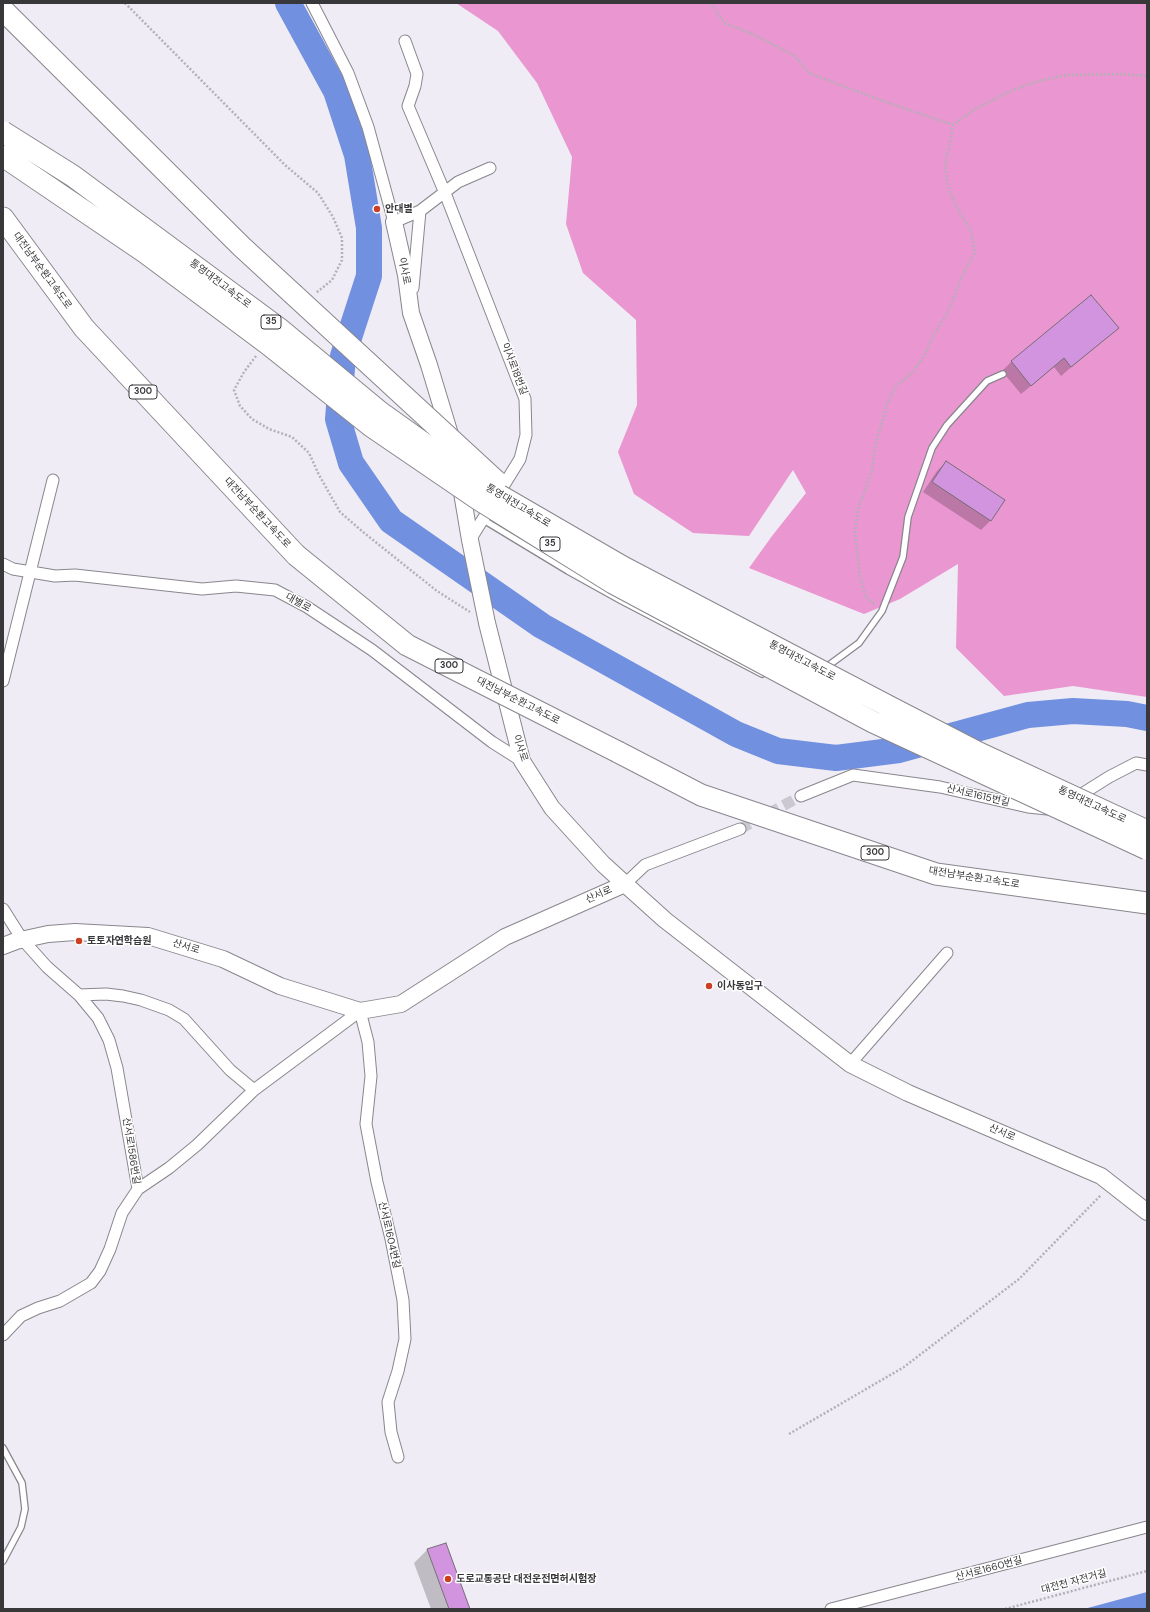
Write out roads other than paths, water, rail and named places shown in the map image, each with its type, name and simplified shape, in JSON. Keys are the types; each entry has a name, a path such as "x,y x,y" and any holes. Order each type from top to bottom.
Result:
{"highway":[{"path":"3,10 237,241 535,516"},
{"name":"통영대전고속도로","path":"3,132 73,176 179,254 281,330 380,412 485,487 623,567 979,753 1147,831"},
{"name":"통영대전고속도로","path":"3,156 146,253 268,344 371,426 478,499 613,583 873,722 1147,849"},
{"name":"대전남부순환고속도로","path":"3,218 84,328 296,555 407,645 701,795 936,874 1147,904"}],"street":[{"name":"이사로","path":"312,3 348,74 368,128 394,222 406,275 411,313 429,365 455,451 470,544 484,603 487,623 522,761 552,808 603,864 625,884"},
{"name":"이사로18번길","path":"405,41 417,74 408,106 446,193 525,398 526,435 520,459 482,519 470,544"},
{"path":"394,222 420,211 446,193 458,182 490,168"},
{"path":"411,313 420,211"},
{"path":"3,681 53,480"},
{"name":"대별로","path":"3,564 13,569 56,576 75,575 202,589 236,586 275,590 307,607 372,650 492,742 522,761"},
{"name":"산서로1615번길","path":"801,796 853,775 940,787 1028,807 1054,809 1071,801 1109,777 1136,763 1147,765"},
{"path":"625,884 644,865 740,829"},
{"name":"산서로","path":"138,1189 197,1145 254,1090 360,1011 401,1004 505,937 625,884 665,920 850,1064 908,1093 1101,1176 1147,1212"},
{"path":"3,909 22,940"},
{"name":"산서로","path":"3,946 48,934 76,932 148,936 223,959 280,986 360,1011"},
{"name":"산서로1586번길","path":"3,1334 21,1316 38,1308 60,1301 91,1283 100,1271 108,1255 122,1212 138,1189 117,1068 110,1040 98,1018 79,995 47,967 22,940"},
{"path":"850,1064 947,953"},
{"path":"79,995 106,994 123,996 141,1000 168,1010 184,1019 230,1070 254,1090"},
{"name":"산서로1604번길","path":"360,1011 368,1042 371,1076 366,1124 403,1300 405,1339 398,1371 388,1402 391,1432 398,1457"},
{"name":"산서로1660번길","path":"831,1609 1147,1527"}],"lane":[{"path":"816,675 859,643 882,611 903,556 908,517 932,448 947,426 987,381 1003,374"},
{"path":"482,519 568,571 622,601 768,676"},
{"path":"790,685 797,688 810,679"},
{"path":"3,1448 22,1483 25,1509 21,1527 3,1561"}],"water":[{"path":"1147,1592 1147,1609 1084,1609"}],"waterway":[{"path":"288,3 336,91 357,155 369,228 369,276 343,356 338,419 351,463 391,521 542,626 736,734 778,751 836,758 899,750 1028,715 1073,711 1127,714 1147,718"}],"tunnel":[{"path":"740,829 801,796"}],"place":[{"name":"안대별","path":"377,209"},
{"name":"토토자연학습원","path":"79,941"},
{"name":"이사동입구","path":"709,986"},
{"name":"도로교통공단 대전운전면허시험장","path":"448,1579"}]}
